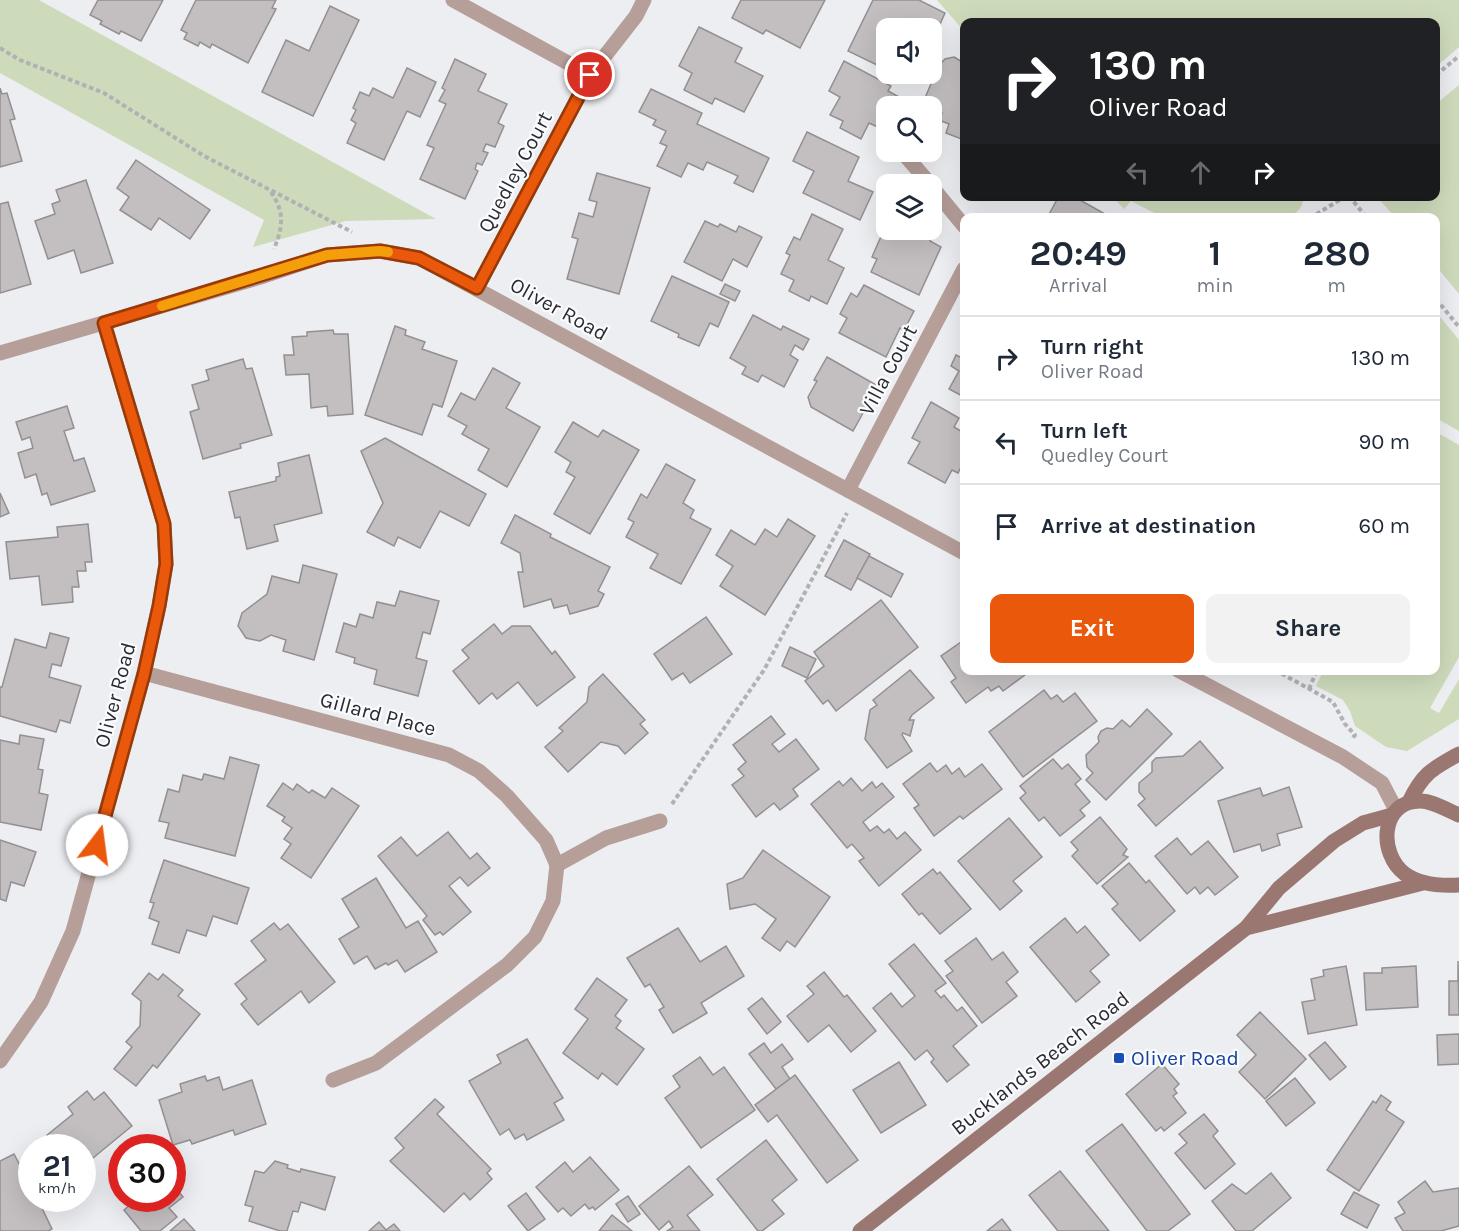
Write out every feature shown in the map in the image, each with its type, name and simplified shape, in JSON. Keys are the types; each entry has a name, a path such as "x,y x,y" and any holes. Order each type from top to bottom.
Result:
{"main road":[{"path":"1410,802 1419,783 1432,769 1459,754"},
{"path":"1410,802 1422,801 1434,804 1459,815"},
{"name":"Bucklands Beach Road","path":"860,1231 1246,928 1279,888 1334,841 1363,823 1394,813 1410,802"},
{"path":"1394,813 1387,827 1386,841 1391,857 1404,874 1423,883 1459,885"},
{"name":"Bucklands Beach Road","path":"1246,928 1423,883"}],"street":[{"path":"453,0 590,75"},
{"name":"Quedley Court","path":"477,288 590,75 636,16 644,0"},
{"path":"911,162 921,174"},
{"path":"942,199 960,221"},
{"name":"Oliver Road","path":"0,353 264,276 327,255 380,251 419,258 960,551"},
{"name":"Villa Court","path":"853,492 960,277"},
{"name":"Oliver Road","path":"0,1061 41,1002 73,931 144,674 166,564 164,524 104,323"},
{"name":"Gillard Place","path":"144,674 449,755 479,771 507,796 546,840 557,865"},
{"path":"1187,675 1343,757 1382,783 1394,813"},
{"path":"333,1080 376,1063 507,965 535,936 553,901 557,865 606,838 660,821"}],"path":[{"path":"0,48 20,60 104,93 204,156 343,226 380,251"},
{"path":"1440,72 1459,56"},
{"path":"264,276 282,229 278,203 271,191"},
{"path":"1319,213 1339,201"},
{"path":"1352,201 1363,213"},
{"path":"1440,304 1459,327"},
{"path":"660,821 764,670 853,492"},
{"path":"1284,675 1333,702 1354,735 1351,741"},
{"path":"1309,688 1315,675"}],"green space":[{"path":"0,0 39,0 436,219 346,221 253,247 264,220 0,73"},
{"path":"937,0 1459,0 1459,47 1440,64 1440,18 960,18 960,26"},
{"path":"1459,85 1459,294 1440,271 1440,213 1391,213 1381,201 1440,201 1440,101"},
{"path":"1117,201 1131,201 1124,209"},
{"path":"1131,201 1303,201 1296,213 1154,213"},
{"path":"1440,317 1459,340 1459,431 1440,420"},
{"path":"1440,434 1459,445 1459,657 1430,708 1439,713 1459,679 1459,719 1407,751 1386,747 1355,726 1343,700 1316,686 1321,675 1440,675"}],"building":[{"path":"98,0 163,0 141,41 121,31 119,34 100,24 102,21 90,15"},
{"path":"196,0 276,0 272,8 276,9 248,63 212,44 210,48 200,42 198,46 184,39 187,33 181,30"},
{"path":"741,0 825,0 800,48 766,30 763,34 732,18"},
{"path":"873,0 919,0 945,13 942,20 876,18 876,65 848,51"},
{"path":"330,6 359,20 313,116 262,92 286,40 309,51"},
{"path":"699,27 742,48 735,62 763,76 744,112 715,98 712,104 684,90 692,73 679,66"},
{"path":"954,57 960,61 960,138 946,133 949,124 942,121 942,96 926,96 931,84 942,84 942,62"},
{"path":"455,59 486,74 478,91 507,104 498,123 504,126 495,147 486,144 483,151 488,153 482,165 477,163 475,169 478,171 465,199 420,179 434,148 427,145 446,104 439,101 445,90 442,88"},
{"path":"844,61 876,78 876,84 891,86 888,91 897,96 876,96 876,126 869,123 861,139 840,128 843,121 830,115 840,97 829,91"},
{"path":"407,68 436,82 420,117 407,111 384,160 347,143 356,123 351,120 360,92 369,96 373,88 393,98"},
{"path":"0,88 2,94 7,93 15,119 10,120 22,161 0,167"},
{"path":"651,89 702,113 697,124 769,158 753,192 734,183 738,176 707,162 703,170 688,163 681,177 657,166 667,146 660,143 666,131 653,125 656,120 639,112"},
{"path":"807,132 859,157 848,181 873,192 860,220 803,193 814,171 793,161"},
{"path":"136,160 210,210 190,239 159,218 151,230 120,210 129,197 117,188"},
{"path":"597,173 650,188 619,294 567,279 578,239 572,237 579,213 593,217 597,202 589,200"},
{"path":"86,180 113,263 81,273 74,250 48,259 35,221 55,214 52,204 60,201 56,190"},
{"path":"1056,201 1082,201 1103,213 1050,213"},
{"path":"8,202 31,284 0,293 0,204"},
{"path":"812,214 843,229 828,260 844,268 827,304 811,296 809,301 789,291 794,280 781,274 790,255 786,253 794,237 800,240"},
{"path":"705,221 718,227 720,224 736,232 739,226 762,237 747,267 733,259 722,281 684,262"},
{"path":"879,240 930,240 941,247 919,295 871,272 877,259 872,257"},
{"path":"672,276 729,302 718,327 710,323 699,346 651,321"},
{"path":"725,284 740,291 735,301 720,294"},
{"path":"864,285 914,311 904,330 900,328 886,357 839,333 847,318 840,314 851,293 857,297"},
{"path":"753,315 781,330 783,326 809,339 803,350 795,345 790,355 798,360 784,387 762,375 758,382 742,374 746,367 730,358"},
{"path":"395,326 406,330 405,335 425,342 422,349 457,361 442,407 433,404 422,435 365,415"},
{"path":"333,330 334,334 348,334 353,414 328,416 327,406 311,408 309,374 286,375 284,355 294,355 292,337 307,336 307,332"},
{"path":"956,355 960,357 960,395 949,389 959,371 951,366"},
{"path":"827,357 878,386 853,431 811,407 808,397 817,381 814,380"},
{"path":"243,359 246,369 252,368 272,435 240,444 241,448 203,459 190,412 199,409 192,385 209,380 206,370"},
{"path":"493,368 520,383 506,408 540,427 507,487 478,470 489,449 462,434 467,426 448,416 461,393 475,400"},
{"path":"931,402 959,418 954,427 960,431 960,469 958,473 952,470 945,483 908,463 920,442 912,438"},
{"path":"67,406 74,428 64,431 74,461 84,458 95,491 51,505 47,493 42,495 36,474 25,478 18,453 33,448 30,437 22,440 16,422"},
{"path":"573,422 598,437 603,430 639,450 590,534 554,514 575,477 566,472 571,462 555,452"},
{"path":"385,438 486,494 469,526 440,511 420,548 398,537 394,546 367,532 383,503 361,451"},
{"path":"309,455 322,513 274,525 278,541 247,549 240,517 235,518 229,492 276,481 276,477 280,476 278,463"},
{"path":"666,464 695,480 683,503 694,510 690,518 711,529 681,584 650,568 658,554 626,537 634,522 628,519 641,494 647,498"},
{"path":"0,493 9,513 0,517"},
{"path":"515,515 551,534 550,537 610,567 598,591 604,594 598,606 570,614 567,605 554,608 551,599 524,607 518,572 523,572 520,553 501,543"},
{"path":"788,519 815,536 765,615 720,586 733,566 716,555 731,530 755,545 765,529 777,537"},
{"path":"88,524 92,562 85,562 86,571 77,571 79,587 72,587 73,602 42,605 39,576 10,579 6,542 58,537 57,527"},
{"path":"844,540 870,554 851,590 825,576"},
{"path":"869,556 903,574 891,597 857,578"},
{"path":"303,565 337,574 314,660 283,651 286,640 271,635 260,641 246,638 238,626 242,613 267,594 272,576 299,583"},
{"path":"400,591 439,601 430,634 423,632 416,658 427,661 418,696 374,684 377,670 354,663 355,658 336,652 344,623 356,627 360,614 373,618 377,602 395,606"},
{"path":"881,600 918,647 836,711 828,700 823,704 805,681 824,666 814,652"},
{"path":"706,617 732,654 690,683 683,673 672,680 654,654"},
{"path":"494,624 502,634 512,626 530,626 552,654 555,651 575,677 537,706 518,682 497,699 492,693 479,704 453,671 469,658 462,650"},
{"path":"50,633 69,638 61,666 52,664 49,677 81,686 70,723 60,720 56,732 0,716 0,687 2,687 15,639 46,648"},
{"path":"960,643 960,675 1025,675 1003,691 999,686 991,691 988,687 966,703 951,682 956,678 941,656"},
{"path":"790,647 816,659 807,678 782,666"},
{"path":"910,670 934,698 912,715 909,720 914,720 910,736 903,733 902,735 912,751 887,768 865,739 870,710 877,705 873,700"},
{"path":"603,674 645,720 640,724 648,733 625,754 618,746 601,742 568,772 545,747 563,731 559,728 587,702 589,687"},
{"path":"1044,690 1051,699 1057,695 1063,702 1075,693 1097,721 1023,777 989,732"},
{"path":"1147,709 1172,734 1106,800 1086,780 1093,773 1087,767 1086,755 1099,742 1098,737 1101,731 1107,728 1113,729 1122,720 1130,727"},
{"path":"771,716 785,734 772,744 779,752 796,739 819,769 793,789 798,796 780,810 774,803 756,817 732,785 744,776 738,769 746,762 733,745"},
{"path":"20,735 44,739 38,769 43,770 39,793 48,795 41,830 0,822 0,740 19,744"},
{"path":"1200,741 1223,768 1156,826 1138,805 1145,799 1139,792 1139,783 1152,772 1152,762 1156,758 1183,756"},
{"path":"230,757 259,765 235,856 165,838 169,823 159,821 168,789 179,792 183,775 202,780 204,774 224,779"},
{"path":"1053,759 1062,769 1068,764 1081,779 1075,784 1090,802 1080,810 1085,816 1060,836 1044,817 1039,821 1020,798 1026,793 1020,786"},
{"path":"930,763 937,772 946,765 952,774 959,768 965,777 982,764 1002,789 963,819 960,816 934,836 914,808 919,805 903,784"},
{"path":"851,778 862,791 872,782 876,788 882,783 894,797 863,822 870,831 877,826 884,833 889,829 897,839 905,832 921,850 879,886 859,861 864,858 852,844 847,848 811,804 839,781 843,786"},
{"path":"283,783 293,790 297,784 309,793 312,790 325,798 332,788 359,806 311,878 281,858 291,844 284,839 292,828 282,821 285,817 267,806"},
{"path":"1289,787 1302,827 1277,834 1280,845 1262,851 1260,844 1234,852 1218,801 1260,788 1263,796"},
{"path":"1100,817 1127,849 1123,855 1128,857 1097,884 1072,856 1078,850 1071,842"},
{"path":"1009,818 1042,857 1013,881 1022,891 1000,910 958,861"},
{"path":"448,832 470,859 477,853 490,868 468,886 460,877 449,886 471,912 443,935 440,932 435,935 423,920 427,916 378,856 401,837 417,856"},
{"path":"1177,838 1191,855 1208,841 1238,877 1215,895 1208,887 1200,894 1195,887 1187,894 1155,856"},
{"path":"0,840 36,852 24,886 11,882 6,901 0,899"},
{"path":"763,850 830,897 795,947 787,941 780,951 762,938 776,919 755,904 730,909 727,884 743,878"},
{"path":"164,860 249,888 237,924 213,916 206,936 187,930 179,953 152,944 159,922 149,918 154,903 150,902"},
{"path":"1129,863 1146,883 1149,880 1175,911 1140,941 1112,909 1118,904 1102,886"},
{"path":"933,869 937,874 940,872 971,909 940,934 922,913 919,915 902,894"},
{"path":"376,878 406,928 418,921 437,952 405,972 397,960 375,969 367,956 354,964 339,939 359,927 342,899"},
{"path":"1065,918 1077,933 1085,926 1109,955 1090,971 1100,982 1076,1002 1030,947"},
{"path":"274,923 280,930 288,924 335,982 309,1003 301,991 258,1025 241,1004 247,999 235,984 266,960 251,941"},
{"path":"678,928 700,962 726,946 744,976 701,1003 707,1013 673,1033 659,1010 664,1007 650,984 645,987 627,958"},
{"path":"976,938 992,960 1003,952 1018,972 1006,982 1017,996 982,1023 946,976 953,971 945,961"},
{"path":"914,944 946,983 935,991 941,998 944,995 957,1011 962,1007 977,1026 953,1046 969,1065 947,1082 931,1062 934,1059 927,1050 915,1060 873,1008 891,993 902,1007 915,996 889,964"},
{"path":"1458,961 1459,1015 1449,1015 1449,981 1458,981"},
{"path":"1346,966 1357,1025 1308,1034 1302,1002 1315,1000 1311,979 1324,976 1323,970"},
{"path":"1416,966 1418,1007 1366,1010 1364,973 1382,973 1382,968"},
{"path":"824,972 844,997 847,995 876,1031 851,1052 829,1025 808,1042 787,1016 814,994 807,986"},
{"path":"149,973 158,980 163,974 183,990 178,996 200,1014 157,1068 153,1065 136,1086 114,1069 132,1047 126,1042 140,1026 141,1001 132,994"},
{"path":"597,978 627,1000 615,1016 621,1021 616,1028 644,1049 617,1085 602,1073 598,1079 563,1053 588,1019 575,1009"},
{"path":"762,998 781,1022 767,1034 748,1009"},
{"path":"1260,1012 1306,1059 1265,1099 1239,1072 1256,1055 1237,1035"},
{"path":"1459,1034 1459,1064 1438,1065 1437,1035"},
{"path":"527,1039 563,1098 554,1103 564,1120 527,1140 524,1134 515,1139 509,1129 500,1135 469,1081 501,1063 497,1055"},
{"path":"1325,1042 1346,1067 1330,1080 1309,1055"},
{"path":"764,1043 771,1053 782,1044 793,1059 782,1067 790,1079 776,1089 749,1054"},
{"path":"700,1057 713,1075 724,1067 755,1110 701,1148 665,1098 680,1087 673,1076"},
{"path":"899,1062 926,1105 881,1133 853,1090"},
{"path":"1162,1064 1179,1084 1174,1089 1177,1093 1173,1096 1186,1113 1164,1131 1161,1127 1156,1131 1126,1094"},
{"path":"795,1075 858,1160 827,1183 777,1115 768,1122 755,1105"},
{"path":"205,1076 207,1081 219,1077 223,1090 252,1080 266,1124 235,1135 233,1130 192,1144 190,1140 186,1141 186,1134 170,1134 159,1100 182,1092 180,1084"},
{"path":"1295,1078 1315,1103 1286,1126 1266,1101"},
{"path":"87,1091 94,1100 104,1092 132,1126 122,1134 108,1134 108,1146 96,1156 96,1134 48,1134 73,1114 68,1107"},
{"path":"1381,1095 1391,1102 1386,1110 1404,1122 1359,1191 1327,1170 1373,1101 1376,1103"},
{"path":"435,1099 444,1107 437,1114 491,1169 487,1173 492,1179 470,1200 464,1193 444,1212 390,1161 404,1148 395,1138"},
{"path":"1204,1114 1218,1131 1213,1136 1235,1164 1205,1189 1175,1153 1187,1143 1179,1134"},
{"path":"1122,1124 1190,1214 1168,1231 1147,1231 1086,1151"},
{"path":"766,1140 797,1180 772,1200 784,1214 762,1231 758,1231 717,1179"},
{"path":"14,1154 18,1162 18,1212 44,1212 52,1229 48,1231 0,1231 0,1161"},
{"path":"590,1157 619,1190 595,1210 593,1207 589,1209 585,1204 571,1216 563,1208 558,1212 536,1187 565,1162 573,1172"},
{"path":"275,1161 300,1172 301,1169 335,1177 325,1210 301,1202 298,1212 293,1211 287,1231 249,1221 253,1207 245,1205 255,1171 264,1173"},
{"path":"689,1166 713,1195 687,1215 700,1231 667,1231 673,1227 669,1221 659,1230 639,1206"},
{"path":"1060,1171 1109,1231 1058,1231 1029,1195"},
{"path":"1271,1173 1291,1198 1252,1231 1236,1231 1212,1201 1232,1184 1246,1194"},
{"path":"1425,1181 1433,1192 1459,1188 1459,1226 1441,1231 1403,1231 1395,1218 1405,1213 1398,1202"},
{"path":"1354,1192 1379,1205 1367,1228 1341,1214"},
{"path":"526,1193 545,1219 528,1231 508,1206"},
{"path":"628,1196 640,1214 628,1222 616,1204"},
{"path":"126,1212 173,1212 177,1217 160,1231 141,1231"},
{"path":"612,1215 632,1231 599,1231"},
{"path":"184,1219 195,1231 170,1231"},
{"path":"1002,1219 1011,1231 987,1231"},
{"path":"379,1222 386,1230 394,1224 400,1231 369,1231"}],"slow traffic":[{"path":"162,306 327,255 388,252"}],"place":[{"name":"Oliver Road","path":"1119,1058"}],"route":[{"path":"97,845 144,674 166,564 164,524 104,323 327,255 380,251 419,258 477,288 590,75"}]}
